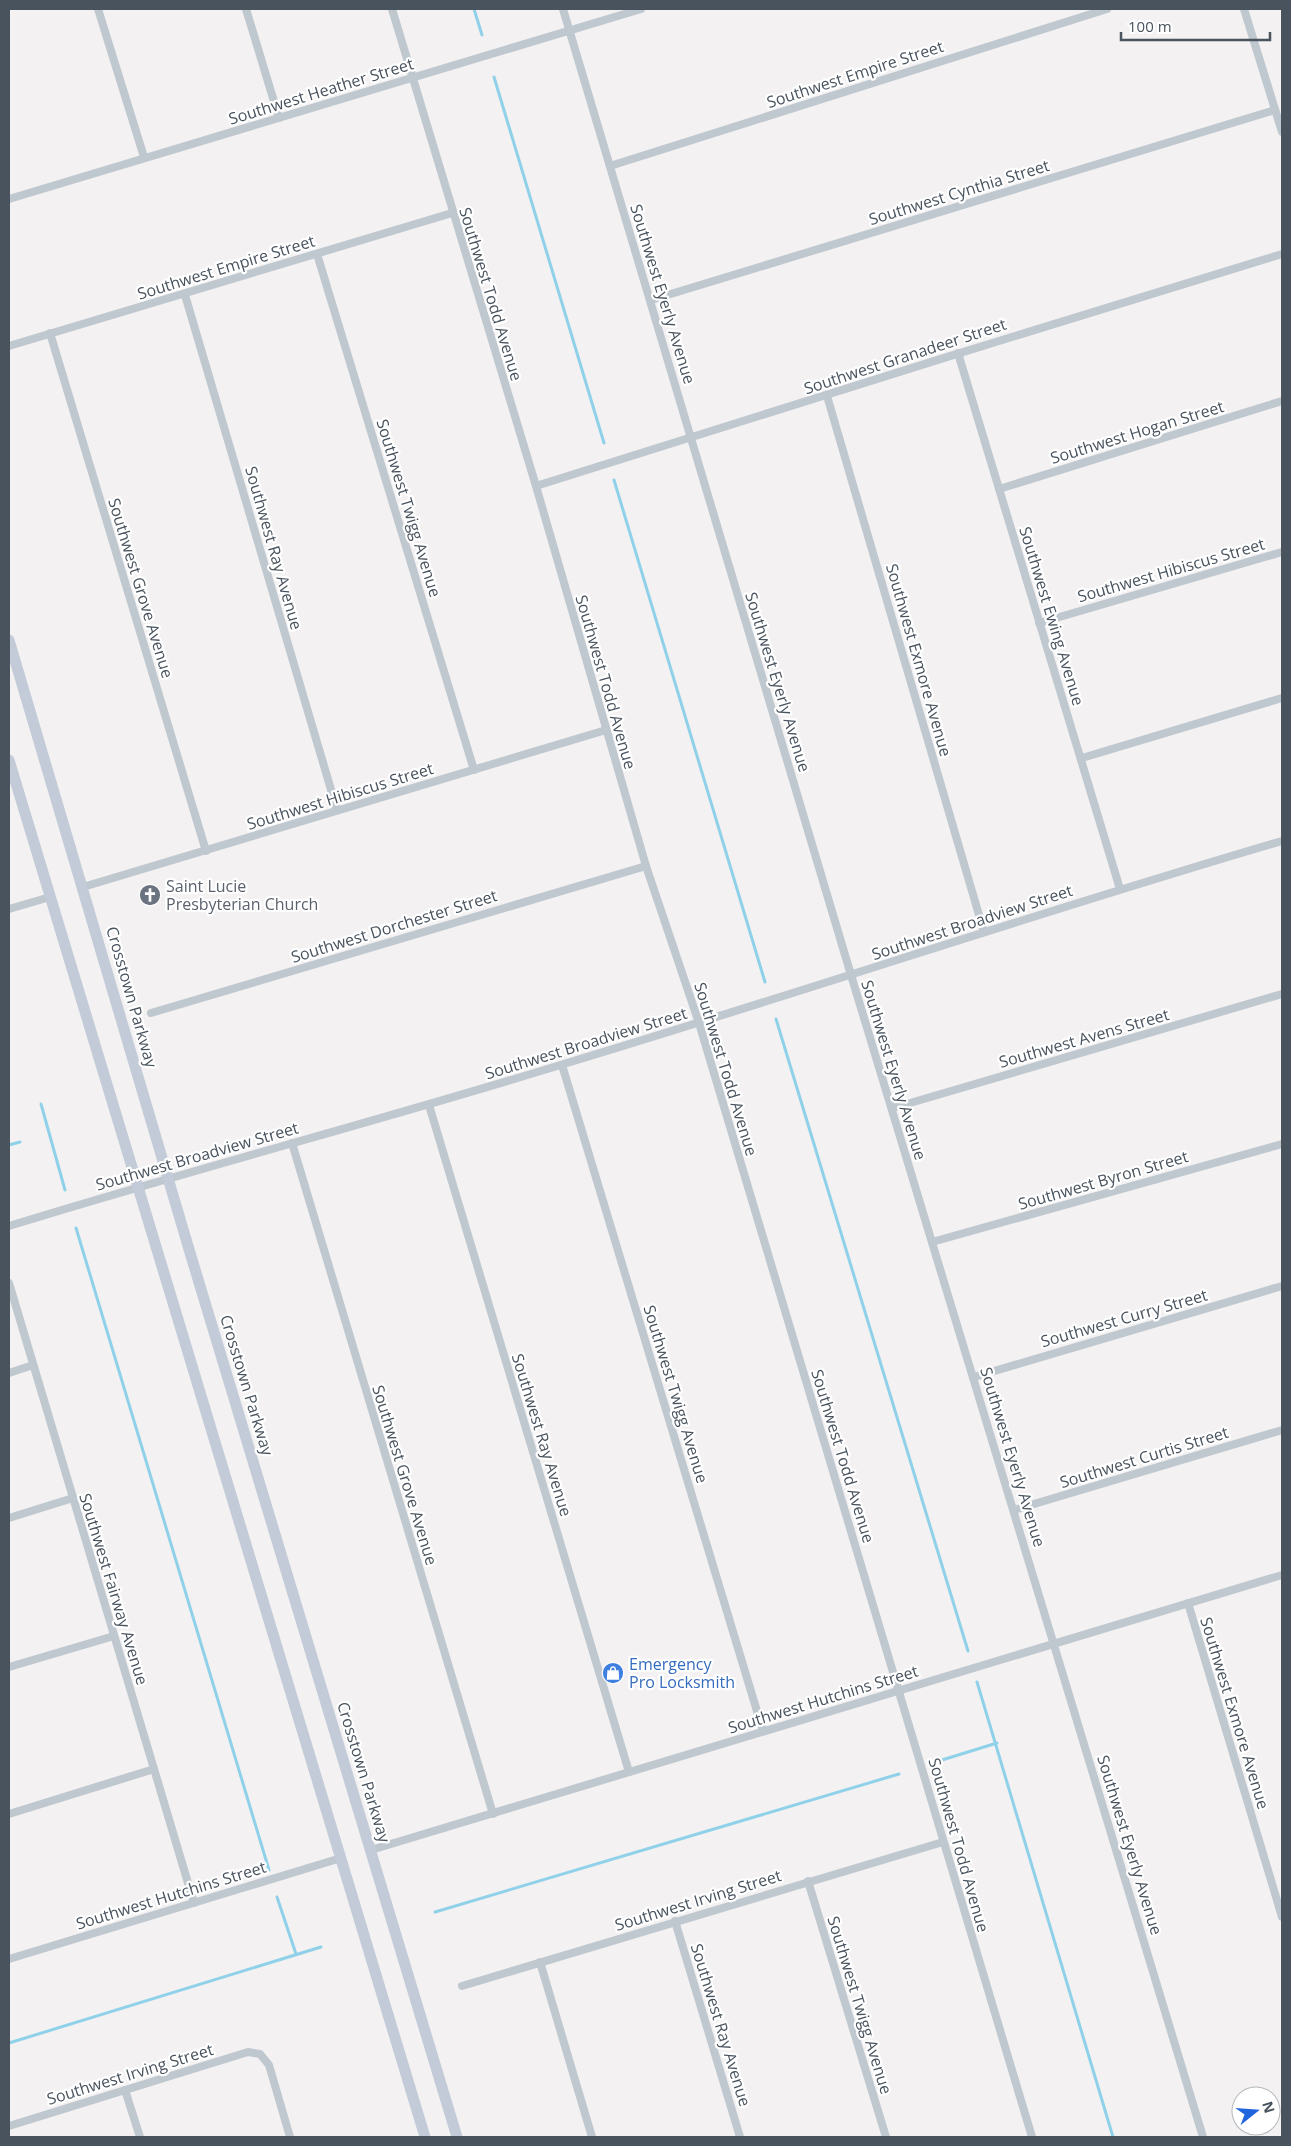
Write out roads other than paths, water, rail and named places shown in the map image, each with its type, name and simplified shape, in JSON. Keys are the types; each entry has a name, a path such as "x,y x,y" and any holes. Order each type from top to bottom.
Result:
{"main road":[{"name":"Crosstown Parkway","path":"9,640 168,1178 457,2137"},
{"path":"9,760 425,2137"}],"street":[{"path":"98,9 144,157"},
{"path":"246,9 279,118"},
{"name":"Southwest Todd Avenue","path":"392,9 452,213 536,486 646,866 699,1023 1032,2137"},
{"name":"Southwest Eyerly Avenue","path":"563,9 851,975 1056,1645 1203,2137"},
{"name":"Southwest Heather Street","path":"9,199 642,9"},
{"name":"Southwest Empire Street","path":"610,166 1107,9"},
{"path":"1244,9 1282,132"},
{"name":"Southwest Cynthia Street","path":"651,300 1275,110"},
{"name":"Southwest Empire Street","path":"9,346 452,213"},
{"name":"Southwest Twigg Avenue","path":"317,254 474,770"},
{"name":"Southwest Granadeer Street","path":"536,486 827,396 958,353 1282,254"},
{"name":"Southwest Ray Avenue","path":"185,294 337,810"},
{"name":"Southwest Grove Avenue","path":"50,333 206,851"},
{"name":"Southwest Ewing Avenue","path":"958,353 1039,623 1082,758 1120,889"},
{"name":"Southwest Exmore Avenue","path":"827,396 984,932"},
{"name":"Southwest Hogan Street","path":"999,489 1282,401"},
{"name":"Southwest Hibiscus Street","path":"1039,623 1282,552"},
{"path":"1082,758 1282,698"},
{"name":"Southwest Hibiscus Street","path":"83,887 606,730"},
{"name":"Southwest Broadview Street","path":"9,1226 139,1186 429,1105 562,1065 1120,889 1282,841"},
{"name":"Southwest Dorchester Street","path":"151,1013 646,866"},
{"path":"9,909 50,897"},
{"name":"Southwest Avens Street","path":"893,1108 1282,994"},
{"name":"Southwest Twigg Avenue","path":"562,1065 763,1731"},
{"name":"Southwest Ray Avenue","path":"429,1105 629,1772"},
{"name":"Southwest Grove Avenue","path":"292,1143 493,1814"},
{"name":"Southwest Byron Street","path":"932,1242 1282,1144"},
{"name":"Southwest Fairway Avenue","path":"9,1283 194,1903"},
{"name":"Southwest Curry Street","path":"974,1377 1282,1286"},
{"path":"9,1373 33,1365"},
{"name":"Southwest Curtis Street","path":"1014,1510 1282,1431"},
{"path":"9,1518 73,1498"},
{"name":"Southwest Hutchins Street","path":"371,1850 763,1731 1056,1645 1282,1575"},
{"name":"Southwest Exmore Avenue","path":"1188,1603 1282,1917"},
{"path":"9,1667 114,1636"},
{"path":"9,1814 154,1769"},
{"name":"Southwest Irving Street","path":"462,1986 943,1842"},
{"name":"Southwest Hutchins Street","path":"9,1959 341,1858"},
{"name":"Southwest Twigg Avenue","path":"808,1881 886,2137"},
{"name":"Southwest Ray Avenue","path":"675,1921 740,2137"},
{"path":"540,1962 592,2137"},
{"name":"Southwest Irving Street","path":"9,2126 248,2052 260,2054 269,2065 290,2137"},
{"path":"125,2090 140,2137"}],"waterway":[{"path":"474,9 482,35"},
{"path":"494,77 604,443"},
{"path":"614,480 765,982"},
{"path":"776,1019 968,1651"},
{"path":"41,1104 65,1190"},
{"path":"9,1145 20,1142"},
{"path":"76,1228 269,1870"},
{"path":"977,1682 1113,2137"},
{"path":"942,1760 997,1743"},
{"path":"435,1912 899,1774"},
{"path":"277,1897 296,1954"},
{"path":"9,2043 321,1947"}],"place":[{"name":"Saint Lucie Presbyterian Church","path":"150,895"},
{"name":"Emergency Pro Locksmith","path":"613,1673"}]}
